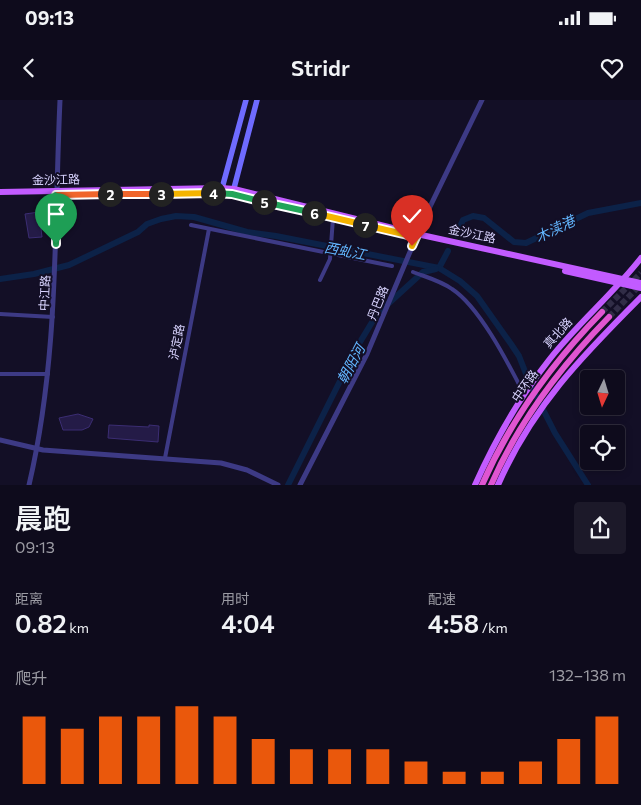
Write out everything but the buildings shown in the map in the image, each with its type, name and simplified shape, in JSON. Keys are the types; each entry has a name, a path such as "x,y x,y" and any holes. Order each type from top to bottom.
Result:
{"highway":[{"name":"中环路","path":"482,485 528,394 539,384 576,338 602,312"},
{"name":"中环路","path":"491,485 509,446 538,406 543,392 582,344 608,317"}],"main road":[{"path":"221,190 246,100"},
{"path":"233,192 257,100"},
{"name":"金沙江路","path":"0,193 221,190 416,236"},
{"name":"金沙江路","path":"233,192 333,218 641,283"},
{"name":"真北路","path":"475,485 499,435 528,394 529,387 549,359 641,258"},
{"name":"金沙江路","path":"620,280 641,288"},
{"path":"498,485 538,406 641,297"}],"street":[{"name":"中江路","path":"29,485 37,449 48,374 53,317 56,277 56,193 60,100"},
{"name":"丹巴路","path":"300,485 380,324 416,236 482,100"},
{"path":"320,280 330,254 333,218"},
{"path":"191,225 392,266"},
{"name":"泸定路","path":"165,458 209,229"},
{"path":"413,272 447,286 460,296 495,341 528,394"},
{"path":"0,314 53,317"},
{"path":"0,374 48,374"},
{"path":"0,440 37,449 207,461 234,466 259,475 278,485"}],"waterway":[{"name":"木渎港","path":"456,235 463,220 473,216 484,218 514,242 526,243 588,213 641,203"},
{"name":"西虬江","path":"0,279 34,274 69,265 138,232 147,224 176,216 194,217 247,232 439,268 460,281 477,296 511,344 519,356 530,384 555,433 588,485"},
{"name":"木渎港","path":"439,268 448,251"},
{"name":"朝阳河","path":"288,485 357,347 377,314 423,272 436,269"}],"tunnel":[{"path":"602,312 641,273"},
{"path":"609,317 641,284"}],"route":[{"path":"56,244 56,195 221,193 416,237 412,246"}]}
